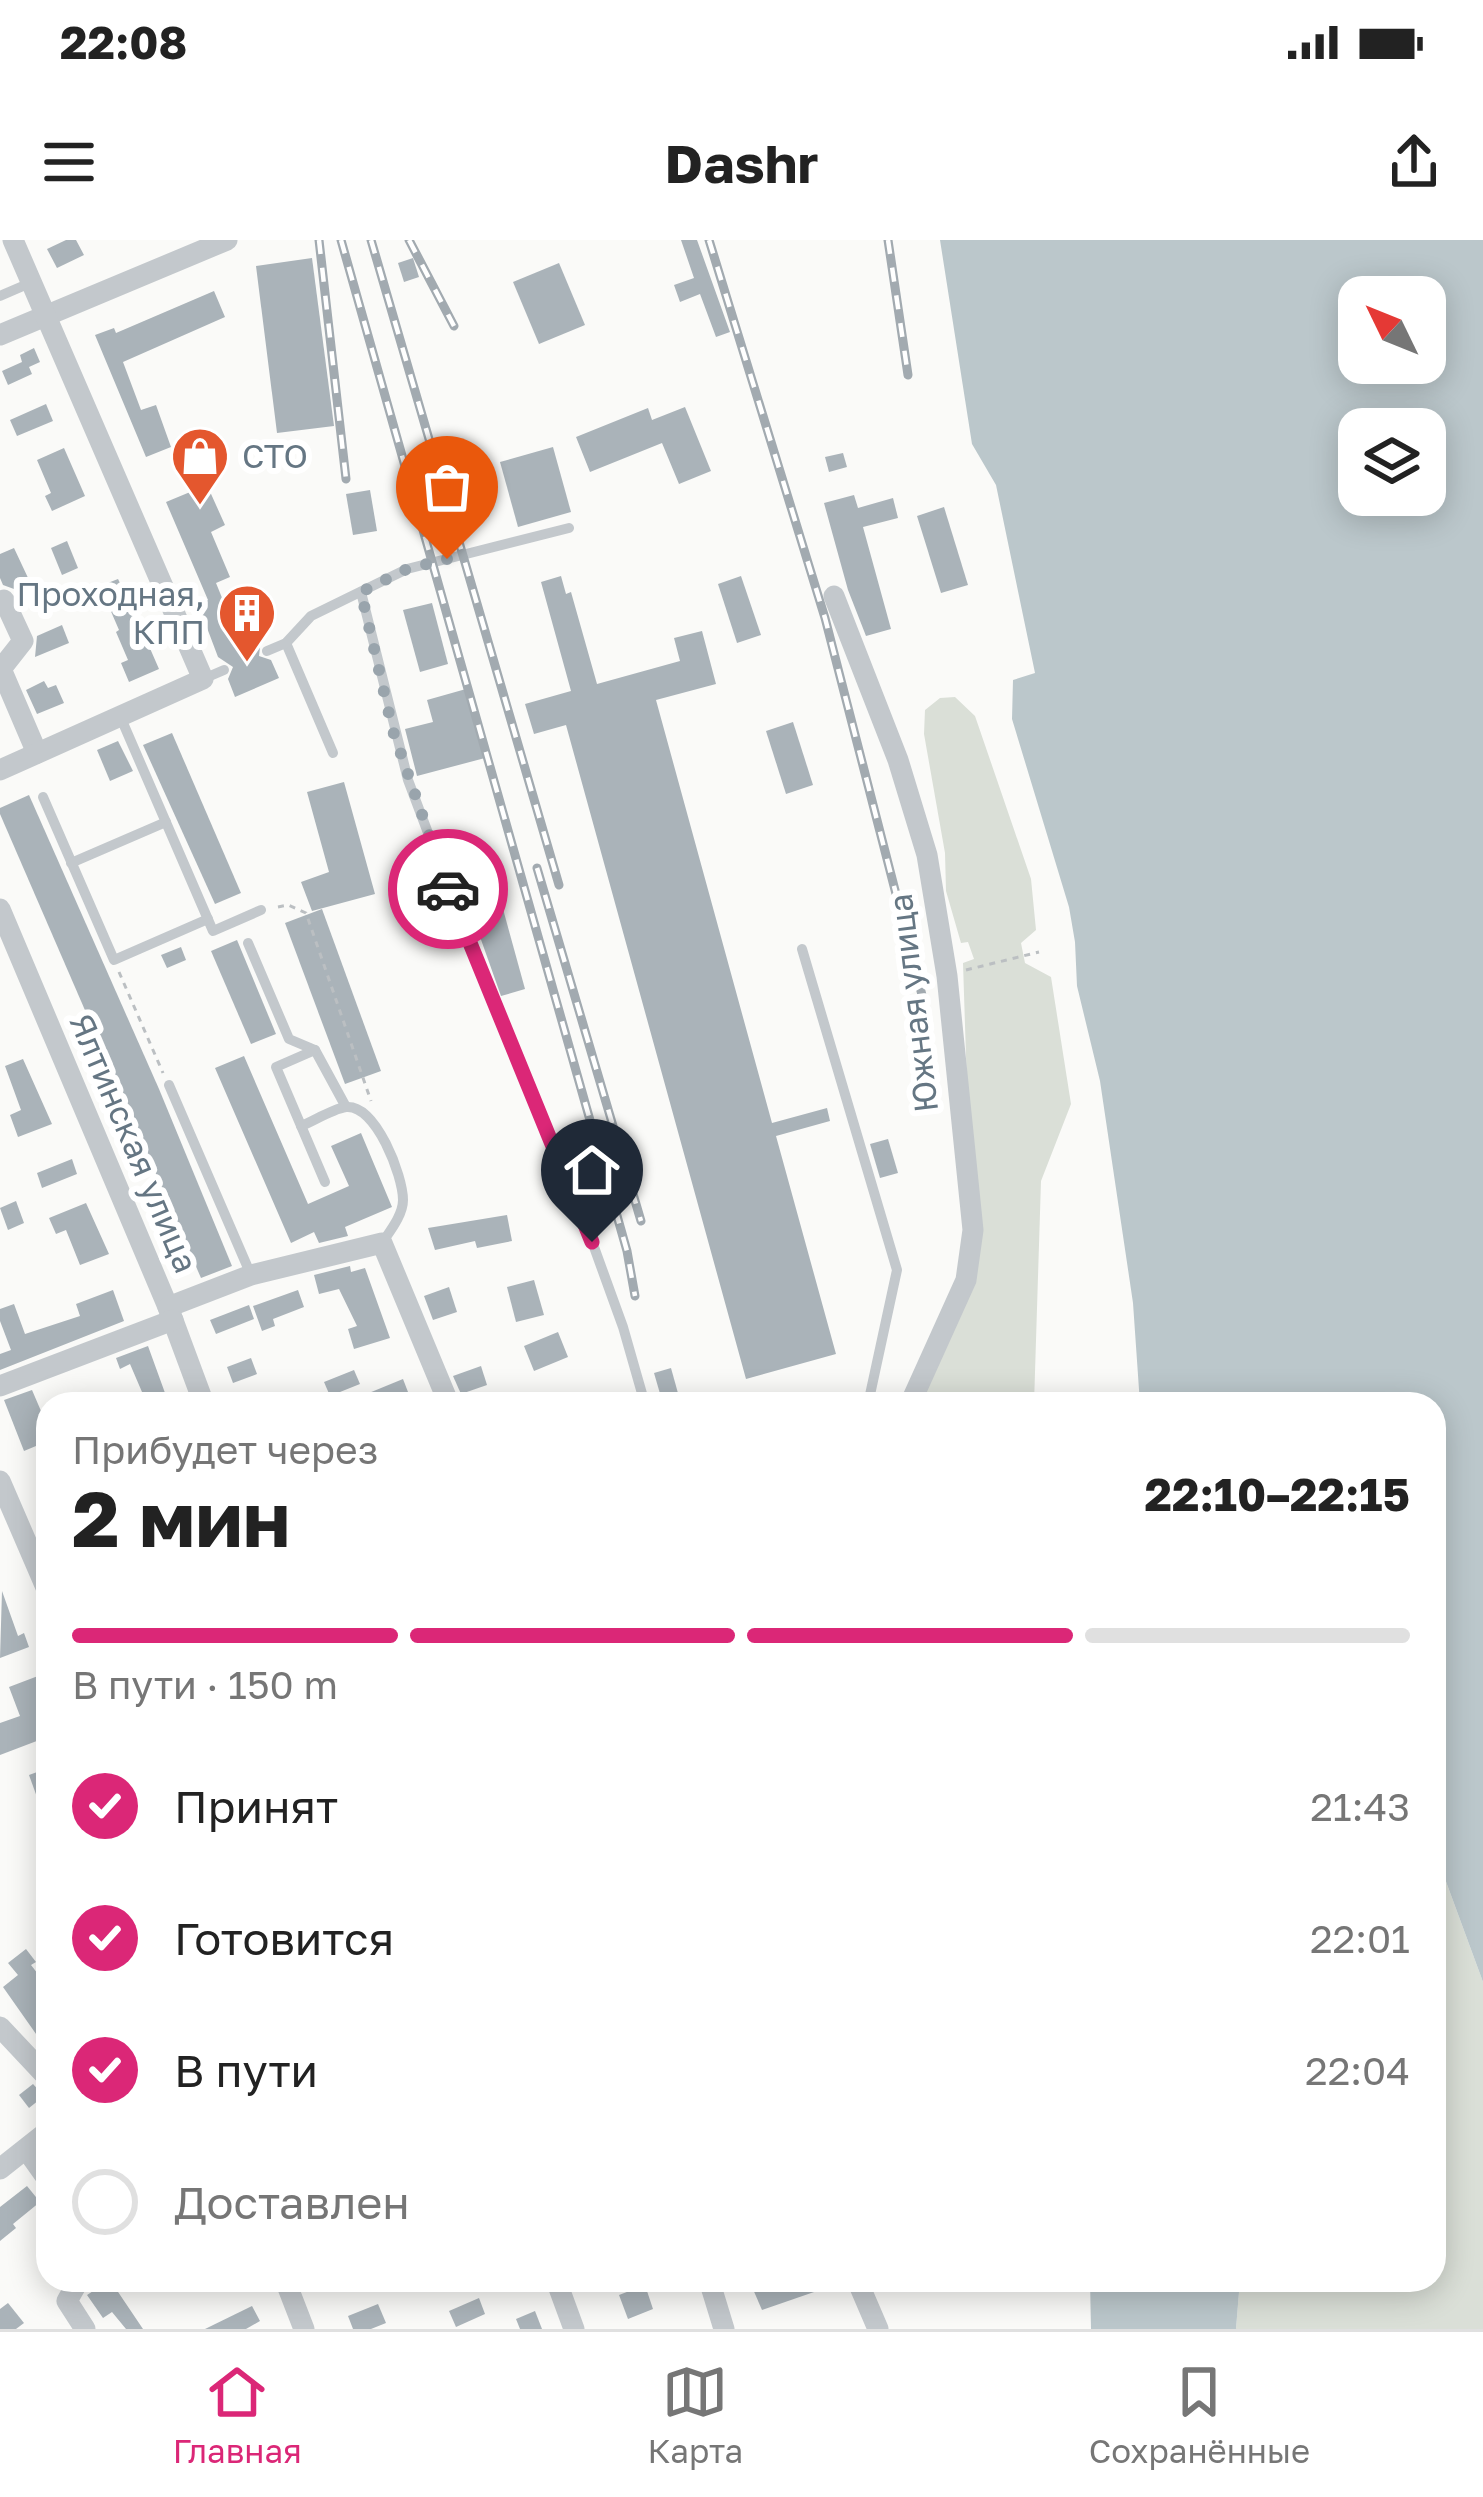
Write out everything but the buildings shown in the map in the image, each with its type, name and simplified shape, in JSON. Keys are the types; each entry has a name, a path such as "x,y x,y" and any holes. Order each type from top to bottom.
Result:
{"street":[{"path":"0,770 214,675 44,316 13,240"},
{"path":"0,335 227,240"},
{"name":"Южная улица","path":"834,596 898,760 927,854 947,976 973,1230 966,1280 915,1392"},
{"path":"4,600 23,641 1,669 37,753"},
{"name":"Ялтинская улица","path":"0,909 200,1392"},
{"path":"0,1386 251,1275 382,1244 444,1392"},
{"path":"0,1481 36,1564"},
{"path":"0,2027 36,2065"},
{"path":"0,2169 36,2141"},
{"path":"26,2149 36,2163"},
{"path":"73,2292 67,2301 85,2329"},
{"path":"290,2292 304,2329"},
{"path":"560,2292 574,2329"},
{"path":"713,2292 724,2329"},
{"path":"862,2292 878,2329"}],"lane":[{"path":"0,296 31,283"},
{"path":"267,651 286,643 311,616 407,569 568,528"},
{"path":"361,592 408,781 484,981 577,1200 641,1392"},
{"path":"286,643 333,753"},
{"path":"120,716 213,931 261,910"},
{"path":"43,796 113,960 208,919"},
{"path":"71,863 166,822"},
{"path":"248,943 289,1039 315,1049 346,1107"},
{"path":"802,949 897,1270 871,1392"},
{"path":"315,1049 276,1066 326,1182"},
{"path":"169,1085 251,1275"},
{"path":"302,1126 346,1107 367,1114 395,1168 403,1200 382,1244"}],"path":[{"path":"261,910 288,905 306,913 370,1088 367,1114"},
{"path":"947,976 1039,952"},
{"path":"113,960 169,1085"}],"shaded area":[{"path":"940,240 1483,240 1483,1982 1446,1882 1446,1392 1139,1392 1133,1303 1100,1081 1077,986 1069,907 1012,719 1013,680 1035,673 996,485 972,444"},
{"path":"955,697 975,716 1031,879 1036,930 1021,943 1025,963 1051,977 1071,1104 1041,1181 1034,1392 925,1392 973,1274 963,963 974,959 968,942 961,943 946,891 945,853 924,734 925,710 940,698"},
{"path":"1446,1882 1483,1982 1483,2329 1236,2329 1239,2292 1446,2292"},
{"path":"1090,2292 1239,2292 1236,2329 1091,2329"}],"railway":[{"path":"319,240 346,479"},
{"path":"341,240 627,1251 635,1296"},
{"path":"371,240 559,885"},
{"path":"409,240 454,326"},
{"path":"709,240 825,618 922,995"},
{"path":"888,240 908,375"},
{"path":"537,868 641,1221"}],"way so far":[{"path":"447,559 407,569 361,592 393,731 448,889"}],"place":[{"name":"СТО","path":"200,507"},
{"name":"Проходная, КПП","path":"247,664"}],"route":[{"path":"448,889 592,1242"}]}
